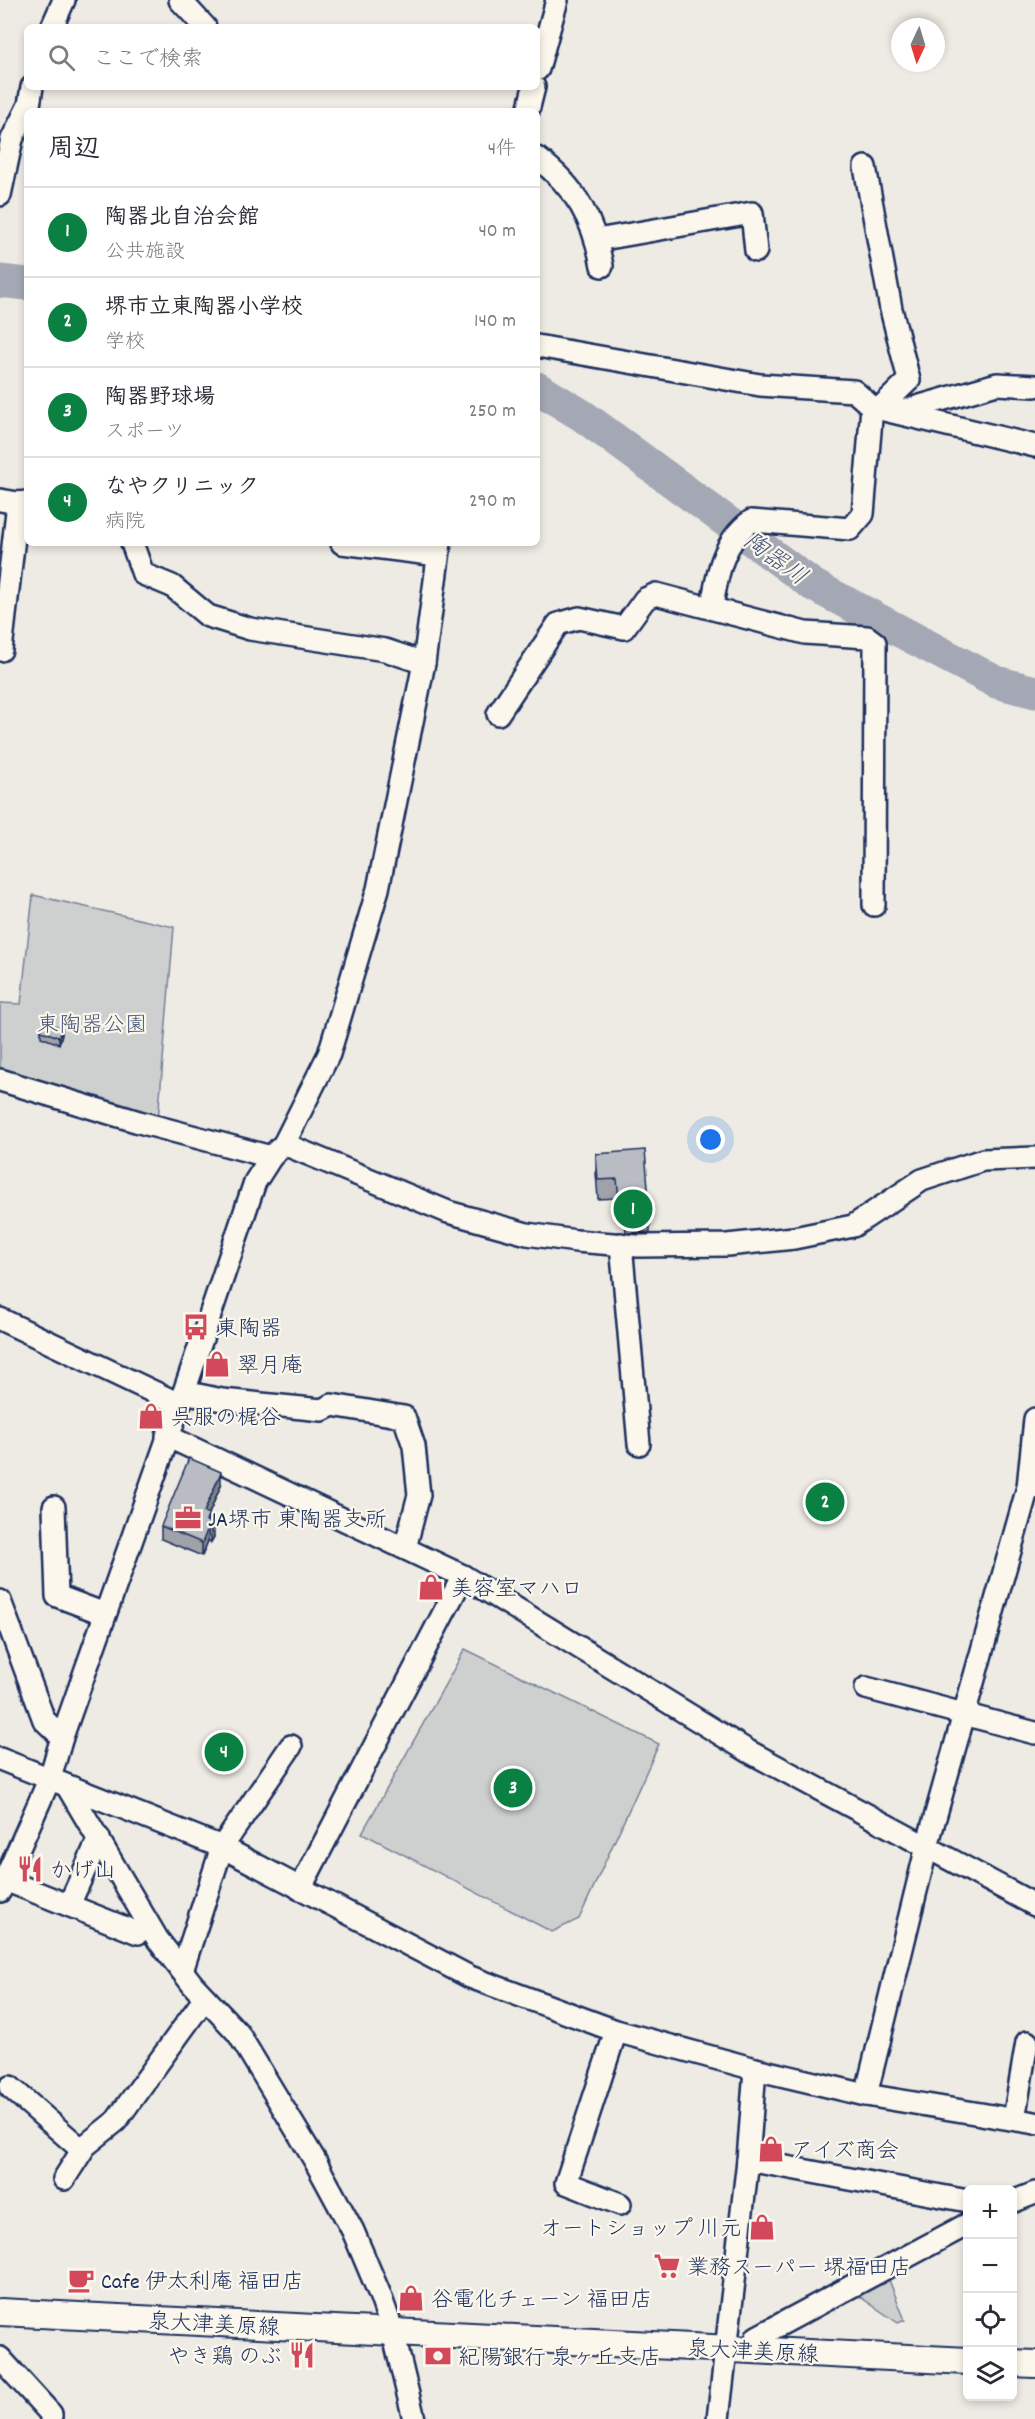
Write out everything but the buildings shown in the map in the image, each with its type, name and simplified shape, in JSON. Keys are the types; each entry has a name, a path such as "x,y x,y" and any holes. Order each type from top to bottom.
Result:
{"main road":[{"name":"泉大津美原線","path":"0,2312 963,2361"},
{"path":"1017,2363 1035,2364"}],"street":[{"path":"53,24 64,0"},
{"path":"180,0 202,24"},
{"path":"540,64 557,0"},
{"path":"27,108 32,90"},
{"path":"529,108 533,90"},
{"path":"0,195 6,136 24,112"},
{"path":"540,160 549,166 578,197 597,240 602,266"},
{"path":"712,607 717,571 737,533 751,521 850,529 863,514 882,410 909,380 891,309 865,167"},
{"path":"597,240 752,213 756,251"},
{"path":"540,347 760,385 854,391 882,410 1035,446"},
{"path":"882,410 997,384 1035,386"},
{"path":"1,650 15,502"},
{"path":"133,546 143,574 172,586 208,616 250,629 385,650 424,663"},
{"path":"138,1933 69,1905 2,1885 59,1782 62,1737 182,1398 255,1182 277,1151 329,1054 378,889 424,663 439,549 390,546"},
{"path":"498,714 558,624 579,618 624,628 645,599 656,594 806,633 867,637 875,643 874,905"},
{"path":"0,1080 139,1122 277,1151 448,1212 527,1234 576,1241 621,1244 727,1245 794,1238 853,1226 922,1180 983,1160 1035,1158"},
{"path":"621,1244 639,1444"},
{"path":"0,1319 182,1398 322,1410 332,1405 404,1417 414,1446 419,1495 405,1548"},
{"path":"866,2095 927,1846 1031,1487 1035,1419"},
{"path":"167,1436 463,1576 748,1751 1035,1905"},
{"path":"54,1507 57,1596 105,1614"},
{"path":"300,1889 463,1576"},
{"path":"0,1601 44,1720 62,1737"},
{"path":"866,1688 1035,1733"},
{"path":"182,1971 222,1847 291,1746"},
{"path":"0,1759 222,1847 470,1977 616,2031 755,2069 866,2095 1025,2121 1027,2042"},
{"path":"59,1782 99,1838 158,1940 205,1998 238,2032 314,2159 353,2231 380,2295 393,2332 414,2419"},
{"path":"69,1905 99,1838"},
{"path":"64,2179 82,2150 116,2121 205,1998"},
{"path":"616,2031 566,2183 620,2204"},
{"path":"718,2419 748,2160 755,2069"},
{"path":"10,2087 82,2150"},
{"path":"748,2160 963,2200"},
{"path":"1017,2200 1035,2193"},
{"path":"755,2351 757,2337 963,2227"},
{"path":"0,2358 51,2414 51,2419"}],"green space":[{"name":"東陶器公園","path":"33,895 174,927 158,1120 0,1073 0,1003 21,1004"},
{"path":"465,1649 659,1744 579,1919 552,1932 362,1833"},
{"path":"889,2280 905,2320 898,2323 859,2296"}],"waterway":[{"name":"陶器川","path":"0,281 24,284"},
{"name":"陶器川","path":"540,390 583,416 813,585 996,682 1035,692"}],"place":[{"name":"陶器北自治会館","path":"633,1209"},
{"name":"東陶器","path":"196,1327"},
{"name":"翠月庵","path":"217,1364"},
{"name":"呉服の梶谷","path":"151,1416"},
{"name":"堺市立東陶器小学校","path":"825,1502"},
{"name":"JA堺市 東陶器支所","path":"188,1518"},
{"name":"美容室マハロ","path":"431,1587"},
{"name":"なやクリニック","path":"224,1752"},
{"name":"陶器野球場","path":"513,1788"},
{"name":"かげ山","path":"30,1869"},
{"name":"アイズ商会","path":"771,2149"},
{"name":"オートショップ 川元","path":"762,2227"},
{"name":"業務スーパー 堺福田店","path":"667,2266"},
{"name":"Cafe 伊太利庵 福田店","path":"81,2280"},
{"name":"谷電化チェーン 福田店","path":"411,2298"},
{"name":"やき鶏 のぶ","path":"302,2355"},
{"name":"紀陽銀行 泉ヶ丘支店","path":"438,2356"}]}
